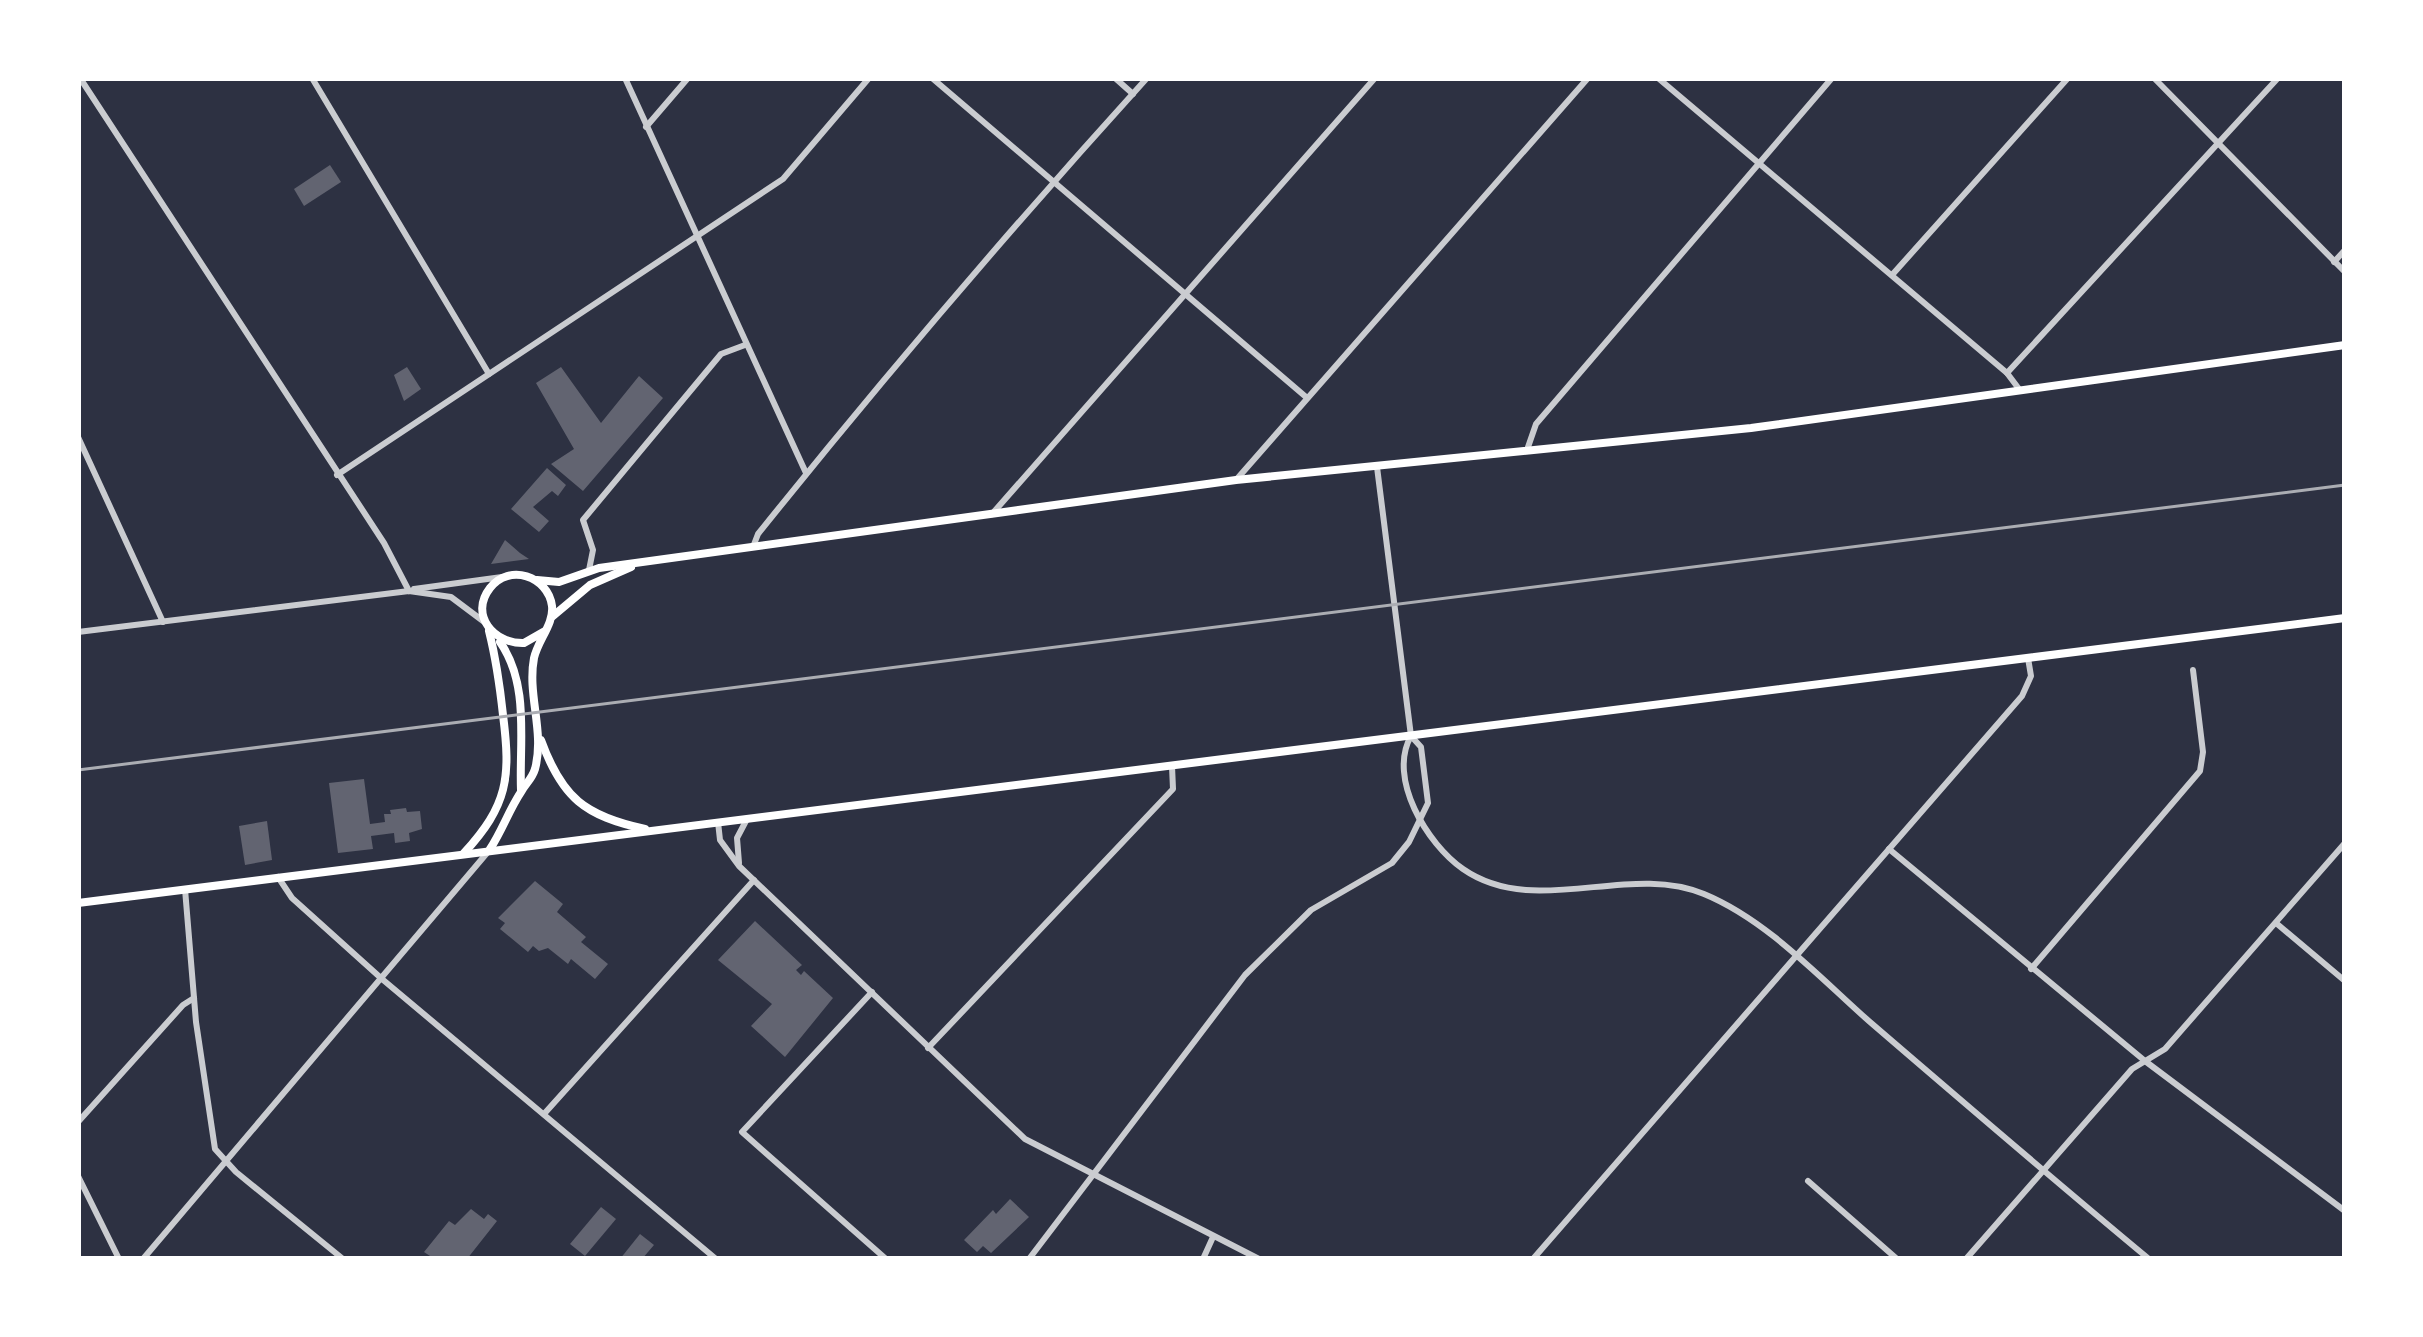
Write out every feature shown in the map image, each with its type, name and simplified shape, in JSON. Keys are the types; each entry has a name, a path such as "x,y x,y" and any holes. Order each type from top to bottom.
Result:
{"main road":[{"path":"464,854 493,818 508,773 499,676 486,626 487,592 506,576 559,583 589,570 1236,480 1751,428 2345,345"},
{"path":"489,850 536,766 539,736 533,662 552,617 590,585 638,564"},
{"path":"537,580 550,596 552,617"},
{"path":"78,903 2345,618"},
{"path":"486,626 512,660 524,754 521,792"},
{"path":"497,638 524,643 545,631"},
{"path":"539,736 555,775 585,809 652,831"}],"street":[{"path":"80,78 384,543 409,591"},
{"path":"312,78 490,374"},
{"path":"625,78 806,474"},
{"path":"646,127 688,78"},
{"path":"337,475 783,179 868,78"},
{"path":"932,78 1306,397"},
{"path":"1115,78 1133,94"},
{"path":"753,547 806,474 1052,183 1148,78"},
{"path":"990,516 1376,78"},
{"path":"1236,480 1588,78"},
{"path":"1658,78 2019,388"},
{"path":"1527,450 1535,424 1832,78"},
{"path":"1892,275 2068,78"},
{"path":"2154,78 2345,272"},
{"path":"2007,374 2278,78"},
{"path":"2334,262 2345,250"},
{"path":"589,570 594,557 583,520 721,354 745,345"},
{"path":"78,437 163,622"},
{"path":"1029,1259 1245,974 1311,910 1393,863 1428,803 1421,747 1411,736 1377,467"},
{"path":"78,632 506,576"},
{"path":"409,591 451,597 486,626"},
{"path":"1533,1259 2029,687 2028,658"},
{"path":"2030,969 2200,770 2203,752 2193,670"},
{"path":"1411,736 1404,749 1411,806 1452,861 1493,885 1528,891 1663,884 1700,892 1731,907 2149,1259"},
{"path":"928,1048 1173,789 1172,766"},
{"path":"739,866 737,838 747,819"},
{"path":"718,822 720,840 739,866 1025,1139 1259,1259"},
{"path":"1966,1259 2132,1069 2165,1049 2345,842"},
{"path":"1889,848 2145,1061 2345,1211"},
{"path":"143,1259 489,850"},
{"path":"278,877 292,898 382,979 716,1259"},
{"path":"544,1114 754,880"},
{"path":"184,889 208,1123 215,1149 343,1259"},
{"path":"2276,923 2345,981"},
{"path":"872,992 742,1132 886,1259"},
{"path":"78,1122 194,998"},
{"path":"78,1176 119,1259"},
{"path":"1808,1180 1897,1259"},
{"path":"1202,1259 1213,1237"}],"building":[{"path":"330,165 341,182 304,206 294,189"},
{"path":"407,367 421,389 404,401 394,375"},
{"path":"561,367 601,423 639,376 663,398 583,491 551,464 574,449 536,383"},
{"path":"547,468 566,485 558,496 552,491 533,507 549,521 539,532 511,509"},
{"path":"505,540 520,553 529,559 491,564"},
{"path":"364,779 370,824 385,822 384,814 391,814 390,810 406,808 407,812 420,811 422,829 409,833 410,841 395,843 394,833 371,836 373,849 338,853 329,783"},
{"path":"267,821 272,860 245,865 239,826"},
{"path":"535,881 563,904 557,912 586,937 581,942 608,964 595,979 548,948 539,951 533,946 528,952 500,929 505,923 498,918"},
{"path":"755,921 802,965 796,970 801,975 804,971 833,998 785,1057 751,1026 772,1004 718,960"},
{"path":"1010,1199 1029,1217 991,1253 983,1246 977,1252 964,1240"},
{"path":"601,1207 616,1219 585,1256 570,1244"},
{"path":"471,1209 484,1219 488,1214 497,1221 467,1259 428,1259 424,1252 449,1221 455,1225"},
{"path":"640,1234 654,1245 642,1259 620,1259"}],"railway":[{"path":"78,770 2345,485"}]}
